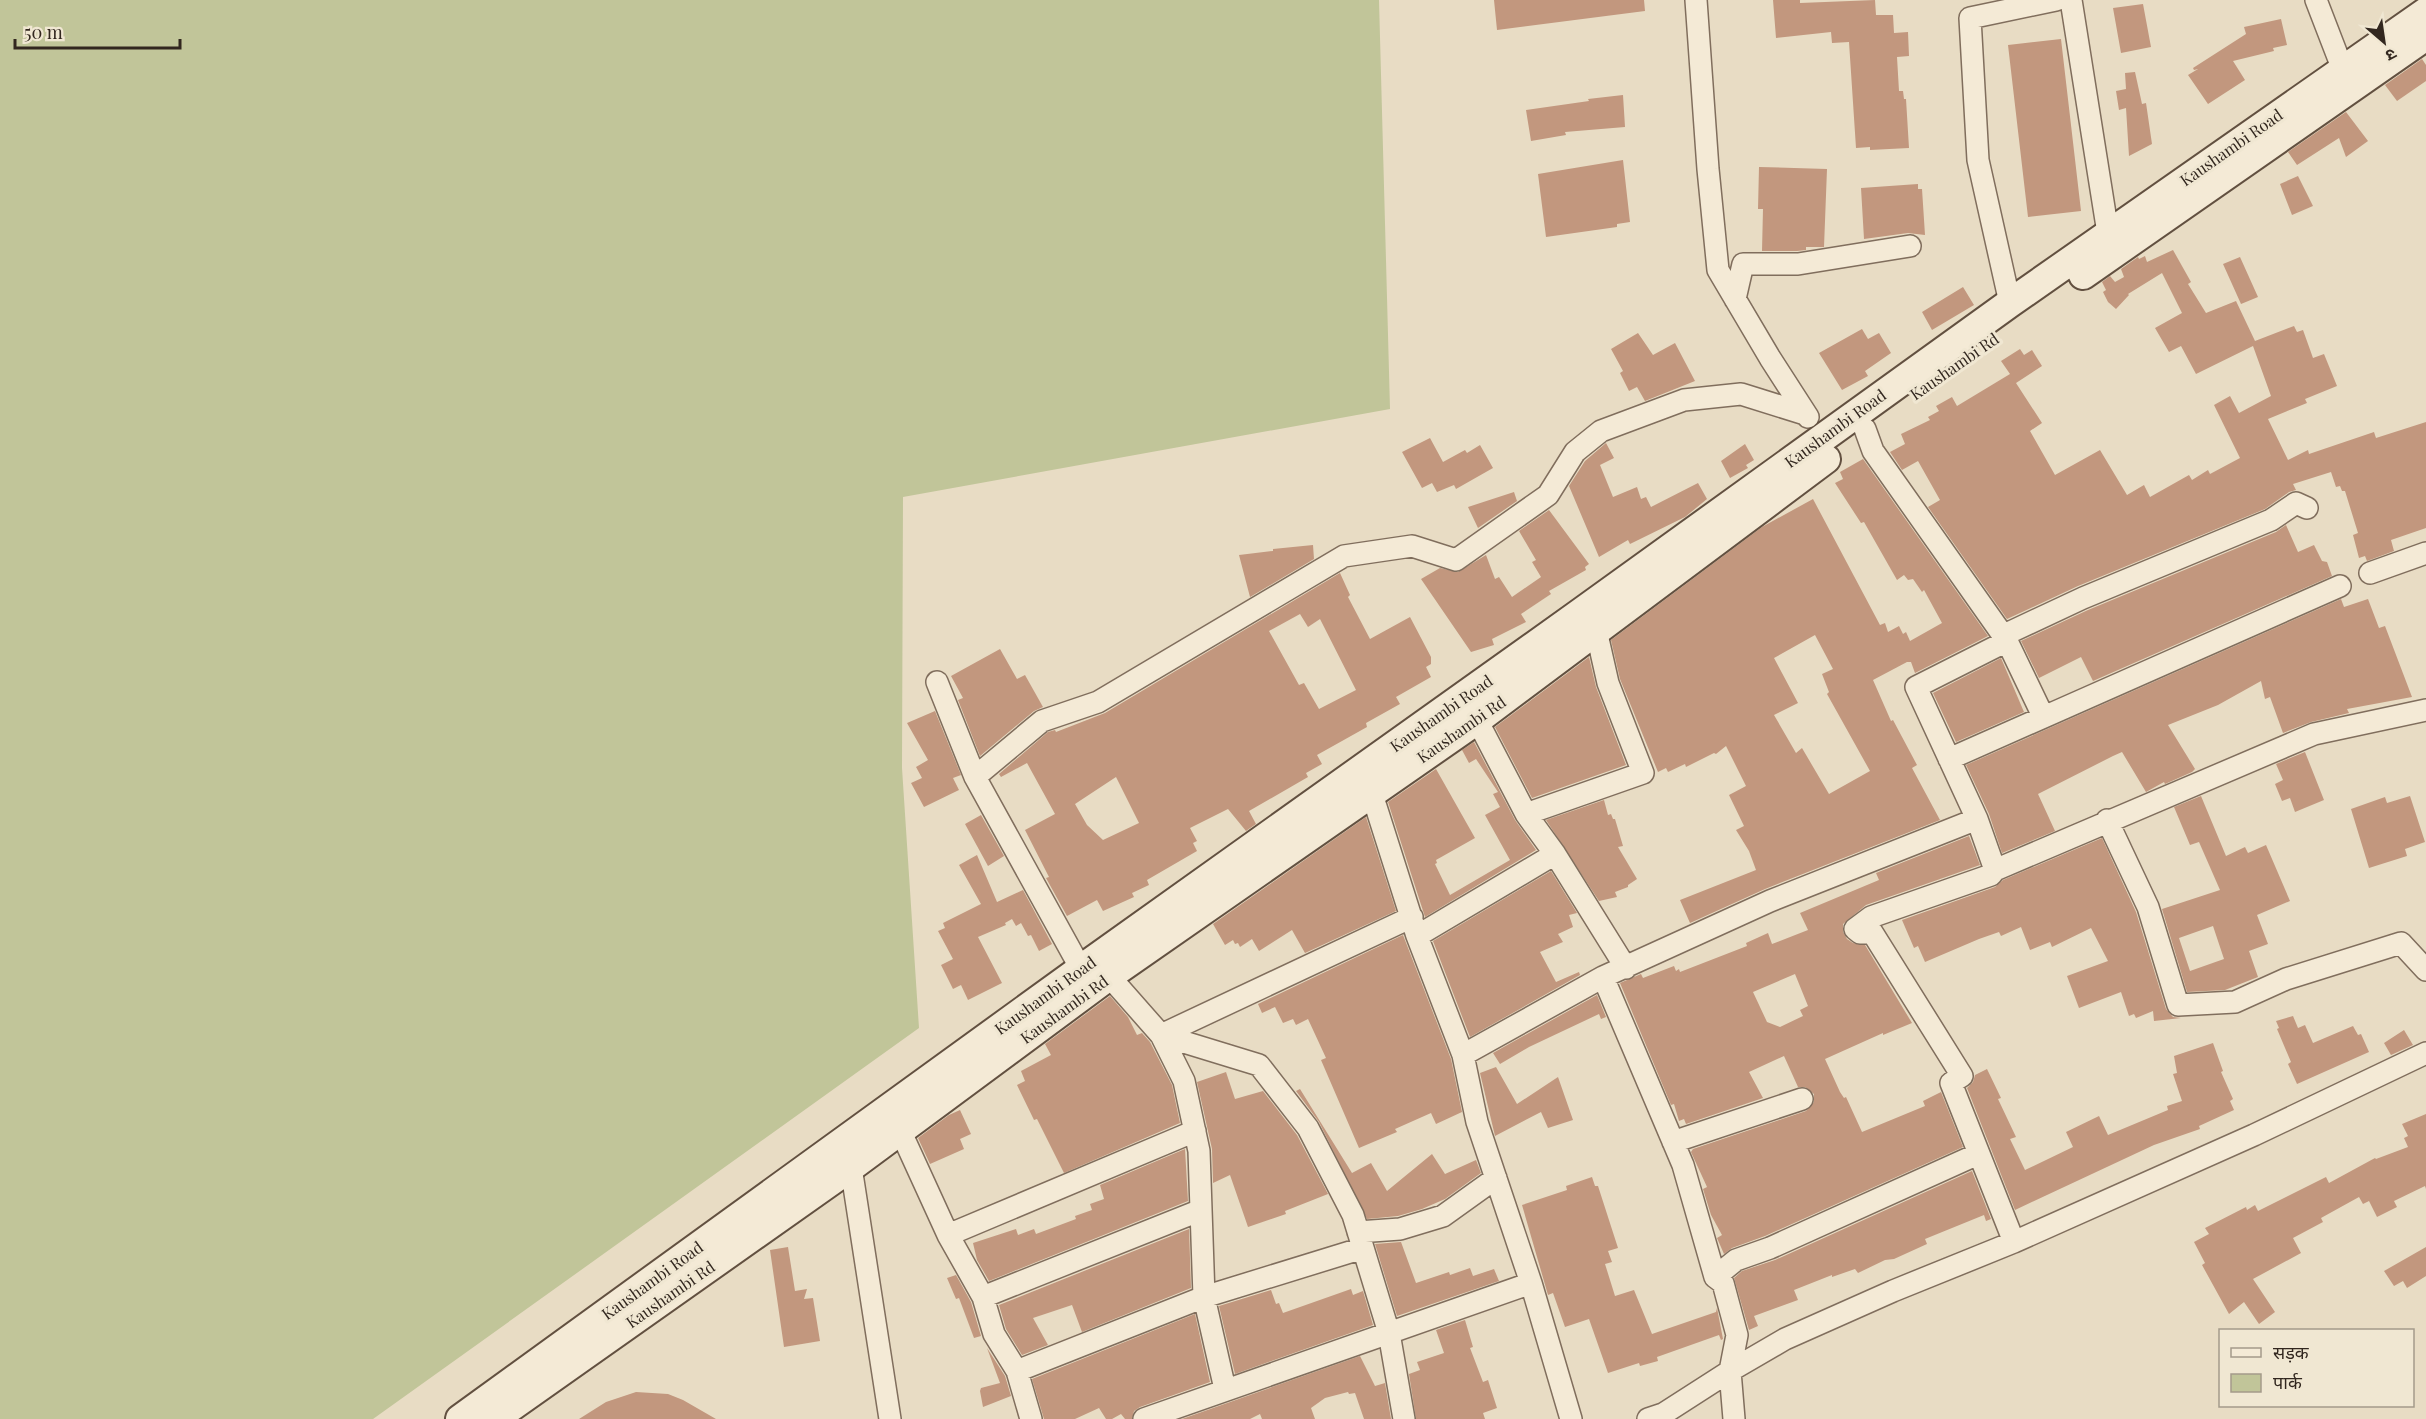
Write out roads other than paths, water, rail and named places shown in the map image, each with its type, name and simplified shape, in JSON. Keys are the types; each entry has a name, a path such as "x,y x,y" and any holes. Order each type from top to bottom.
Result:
{"main road":[{"name":"Kaushambi Road","path":"460,1419 1081,969 2108,233 2346,79 2426,12"},
{"name":"Kaushambi Rd","path":"494,1419 851,1167 1109,976 1371,791 1477,720 1865,429 2346,79 2426,36"}],"street":[{"path":"1696,0 1718,270 1805,414 1823,436"},
{"path":"2010,303 1978,160 1970,18 2056,0"},
{"path":"2071,0 2108,233"},
{"path":"2316,0 2346,79"},
{"path":"1735,299 1743,264 1798,264 1910,246"},
{"path":"975,777 1042,721 1098,702 1344,556 1412,546 1456,560 1548,495 1575,452 1601,431 1684,400 1742,394 1805,414"},
{"path":"1865,429 1873,451 2007,642"},
{"path":"2043,716 2004,635 2083,598 2271,520 2296,503 2307,508"},
{"path":"2370,573 2426,553"},
{"path":"1949,759 2340,586"},
{"path":"1526,814 1643,773 1608,683 1596,630"},
{"path":"1995,870 1977,819 1916,687 2007,642"},
{"path":"937,682 975,777 1081,969"},
{"path":"2014,1242 1951,1083 1962,1076 1872,932 1860,933 1856,929 1871,917 1991,875 1995,870 2107,820 2314,734 2426,710"},
{"path":"1477,720 1526,814 1556,854 1626,968"},
{"path":"1371,791 1414,926 1463,1055 1478,1122 1531,1283 1571,1419"},
{"path":"1463,1055 1603,977 1770,901 1977,819"},
{"path":"2107,820 2148,907 2178,1005 2235,1002 2286,979 2401,943 2426,970"},
{"path":"1161,1035 1414,926 1556,854"},
{"path":"1109,976 1161,1035 1184,1081 1199,1151 1204,1297 1225,1389"},
{"path":"1603,977 1683,1165 1715,1277 1723,1283 1737,1335 1730,1371 1734,1419"},
{"path":"1161,1035 1258,1065 1308,1128 1353,1215 1389,1333 1404,1419"},
{"path":"1648,1419 1663,1414 1730,1371 1796,1335 1893,1291 2014,1242 2254,1135 2426,1053"},
{"path":"1673,1142 1802,1099"},
{"path":"900,1131 948,1235 983,1297 994,1334 1017,1371 1032,1419"},
{"path":"948,1235 1195,1131"},
{"path":"1715,1277 1736,1260 1770,1248 1978,1154"},
{"path":"851,1167 890,1419"},
{"path":"1017,1371 1204,1297 1361,1240 1443,1216 1496,1178"},
{"path":"983,1297 1201,1210"},
{"path":"1144,1419 1531,1283"}]}
